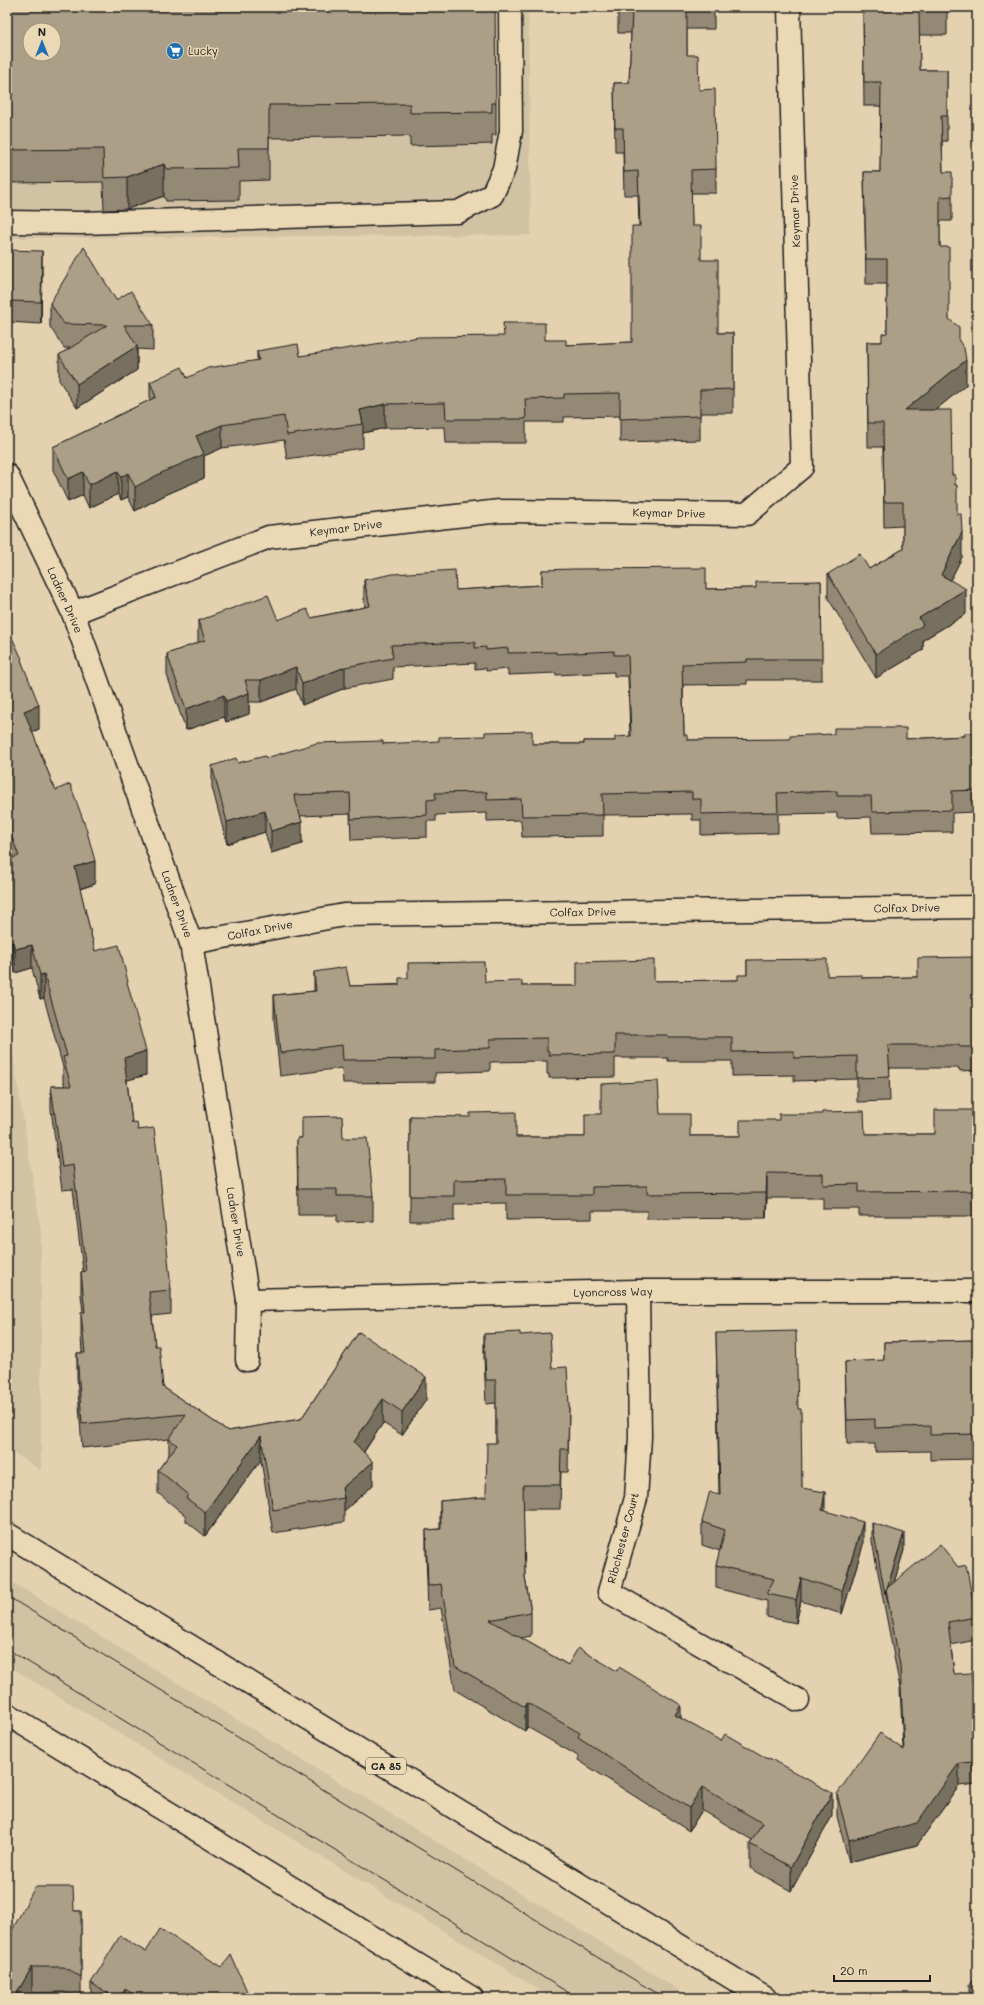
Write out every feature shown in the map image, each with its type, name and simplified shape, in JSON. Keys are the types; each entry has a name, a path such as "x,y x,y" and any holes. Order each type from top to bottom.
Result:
{"main road":[{"path":"7,222 81,223 458,212 492,195 504,169 511,131 510,7"},
{"name":"Keymar Drive","path":"73,613 269,537 500,511 747,514 802,467 789,7"},
{"name":"Ladner Drive","path":"7,475 73,613 191,943 248,1300 247,1360"},
{"name":"Colfax Drive","path":"191,943 344,915 977,907"},
{"name":"Lyoncross Way","path":"248,1300 638,1291 977,1291"},
{"name":"Ribchester Court","path":"638,1291 640,1436 636,1498 609,1592 798,1700"},
{"name":"CA 85","path":"7,1534 765,1998"},
{"path":"7,1714 472,1998"}],"shaded area":[{"path":"7,7 528,7 531,235 7,238"},
{"path":"7,1036 13,1055 41,1231 41,1470 7,1449"},
{"path":"7,1579 692,1998 553,1998 7,1665"}],"building":[{"path":"7,7 495,7 496,103 492,103 492,112 410,113 410,104 269,105 269,148 238,148 239,168 166,169 164,164 127,177 104,178 103,149 7,150"},
{"path":"618,7 687,7 687,55 698,55 699,90 715,89 716,169 691,170 692,226 701,226 701,260 718,260 718,333 733,333 733,389 700,390 700,416 620,419 620,393 564,394 564,398 525,399 526,419 446,419 445,403 385,404 360,410 363,424 287,435 284,416 222,425 196,436 204,454 165,471 135,487 128,473 121,477 118,471 89,485 83,472 68,479 53,447 156,397 150,382 182,367 187,378 208,368 259,360 257,351 298,344 300,356 419,337 504,336 503,323 545,323 545,340 566,340 566,345 632,342 632,226 640,226 638,171 624,172 623,128 615,128 614,83 629,83 632,10 618,10"},
{"path":"863,7 947,7 947,10 919,11 920,70 947,70 947,116 941,116 943,172 952,172 952,196 940,197 940,247 949,247 949,319 959,327 959,341 964,348 966,360 905,410 951,410 952,475 955,475 955,485 957,485 957,514 961,514 962,532 941,575 966,589 919,618 923,625 876,654 828,574 860,554 869,569 903,549 903,502 884,502 883,423 868,423 867,342 882,342 882,334 887,333 887,259 866,259 864,172 880,172 881,82 864,82"},
{"path":"84,247 116,300 131,291 153,325 124,325 137,346 77,384 59,355 107,325 64,324 50,303"},
{"path":"7,250 42,251 41,302 9,301 9,326 7,326"},
{"path":"706,568 706,589 756,588 756,582 821,581 822,659 747,659 747,662 682,664 684,735 687,735 687,740 790,739 790,736 834,734 834,728 906,728 906,739 965,736 964,733 977,733 977,790 952,791 952,810 872,812 871,796 837,796 837,791 777,793 778,812 701,814 701,799 692,799 692,792 602,794 603,815 522,816 521,799 487,800 487,792 435,793 436,799 427,800 427,815 351,819 350,793 294,795 302,822 271,831 265,811 227,822 212,766 236,758 238,763 265,756 266,758 317,743 383,741 383,744 439,741 439,737 485,736 485,732 532,731 532,744 584,744 584,741 615,741 615,737 631,736 628,655 614,655 614,651 556,654 556,652 508,653 508,648 486,650 486,647 475,648 475,642 391,645 393,658 345,667 302,684 296,667 261,680 245,680 249,693 226,701 224,695 186,709 167,654 205,640 198,621 268,595 278,620 307,609 311,618 370,606 364,580 393,574 455,570 456,590 542,585 542,570"},
{"path":"8,629 22,659 21,660 39,705 24,711 56,790 70,784 86,828 95,861 75,867 95,951 119,945 127,982 146,1051 124,1058 132,1123 137,1122 138,1130 154,1128 161,1185 171,1290 149,1292 155,1346 159,1346 163,1387 228,1431 301,1419 359,1332 426,1377 402,1412 383,1399 354,1442 373,1462 342,1488 344,1498 273,1510 261,1436 205,1512 186,1498 188,1494 158,1470 177,1445 169,1439 186,1414 82,1424 77,1353 85,1353 81,1313 85,1312 81,1272 86,1271 73,1165 62,1167 51,1086 71,1086 63,1057 67,1056 44,974 40,975 32,945 15,949 13,942 7,944 7,859 19,856 7,824"},
{"path":"977,957 977,1047 960,1047 959,1045 888,1045 890,1077 857,1078 857,1056 794,1058 794,1051 732,1052 732,1037 615,1035 615,1054 549,1055 549,1051 547,1051 547,1038 490,1039 490,1048 435,1050 435,1059 343,1060 342,1045 280,1053 274,995 316,991 314,972 346,967 350,986 399,985 399,978 408,978 408,963 484,962 485,982 522,981 522,986 577,986 577,962 654,960 654,981 738,980 738,975 747,975 747,960 827,959 827,976 862,975 862,978 918,977 918,958"},
{"path":"658,1081 660,1114 690,1114 690,1136 740,1136 740,1120 779,1120 779,1114 822,1114 822,1112 864,1111 865,1134 935,1134 935,1110 977,1110 977,1191 859,1192 859,1184 823,1185 823,1174 767,1173 766,1193 647,1194 647,1186 592,1187 592,1195 506,1195 506,1179 454,1180 454,1196 410,1196 410,1116 470,1117 470,1113 516,1112 516,1137 585,1137 585,1114 601,1114 601,1084"},
{"path":"342,1116 343,1138 367,1138 373,1196 337,1196 337,1189 298,1189 297,1138 302,1138 302,1117"},
{"path":"796,1331 798,1409 801,1409 802,1488 825,1492 822,1510 863,1522 842,1591 801,1578 796,1600 767,1594 774,1579 716,1565 725,1530 702,1522 710,1492 720,1494 716,1333"},
{"path":"520,1332 520,1335 550,1333 552,1368 567,1367 569,1405 568,1449 561,1449 560,1485 523,1485 525,1577 531,1612 490,1620 568,1665 578,1648 617,1671 619,1667 681,1705 675,1715 721,1741 725,1734 832,1793 791,1867 750,1844 762,1823 702,1787 689,1808 578,1737 580,1733 527,1703 525,1707 455,1666 441,1584 428,1586 426,1530 441,1529 440,1501 486,1497 487,1443 496,1443 496,1380 486,1380 484,1334"},
{"path":"977,1340 977,1434 930,1435 930,1426 875,1428 875,1419 847,1420 845,1362 884,1360 884,1342"},
{"path":"872,1523 904,1533 885,1594"},
{"path":"940,1544 958,1567 966,1565 976,1617 948,1622 954,1674 971,1673 972,1683 974,1683 977,1714 977,1762 959,1763 917,1823 849,1840 837,1794 880,1733 904,1750 900,1665 886,1589"},
{"path":"35,1887 73,1887 74,1911 81,1911 81,1977 64,1967 32,1967 14,1998 7,1998 7,1940"},
{"path":"160,1929 222,1967 231,1955 250,1998 139,1998 125,1989 120,1998 116,1998 91,1983 120,1936 146,1952"},
{"path":"977,1974 977,1991 969,1986"}],"tram line":[{"path":"7,1596 664,1998"},
{"path":"7,1649 577,1998"}],"place":[{"name":"Lucky","path":"175,51"}]}
